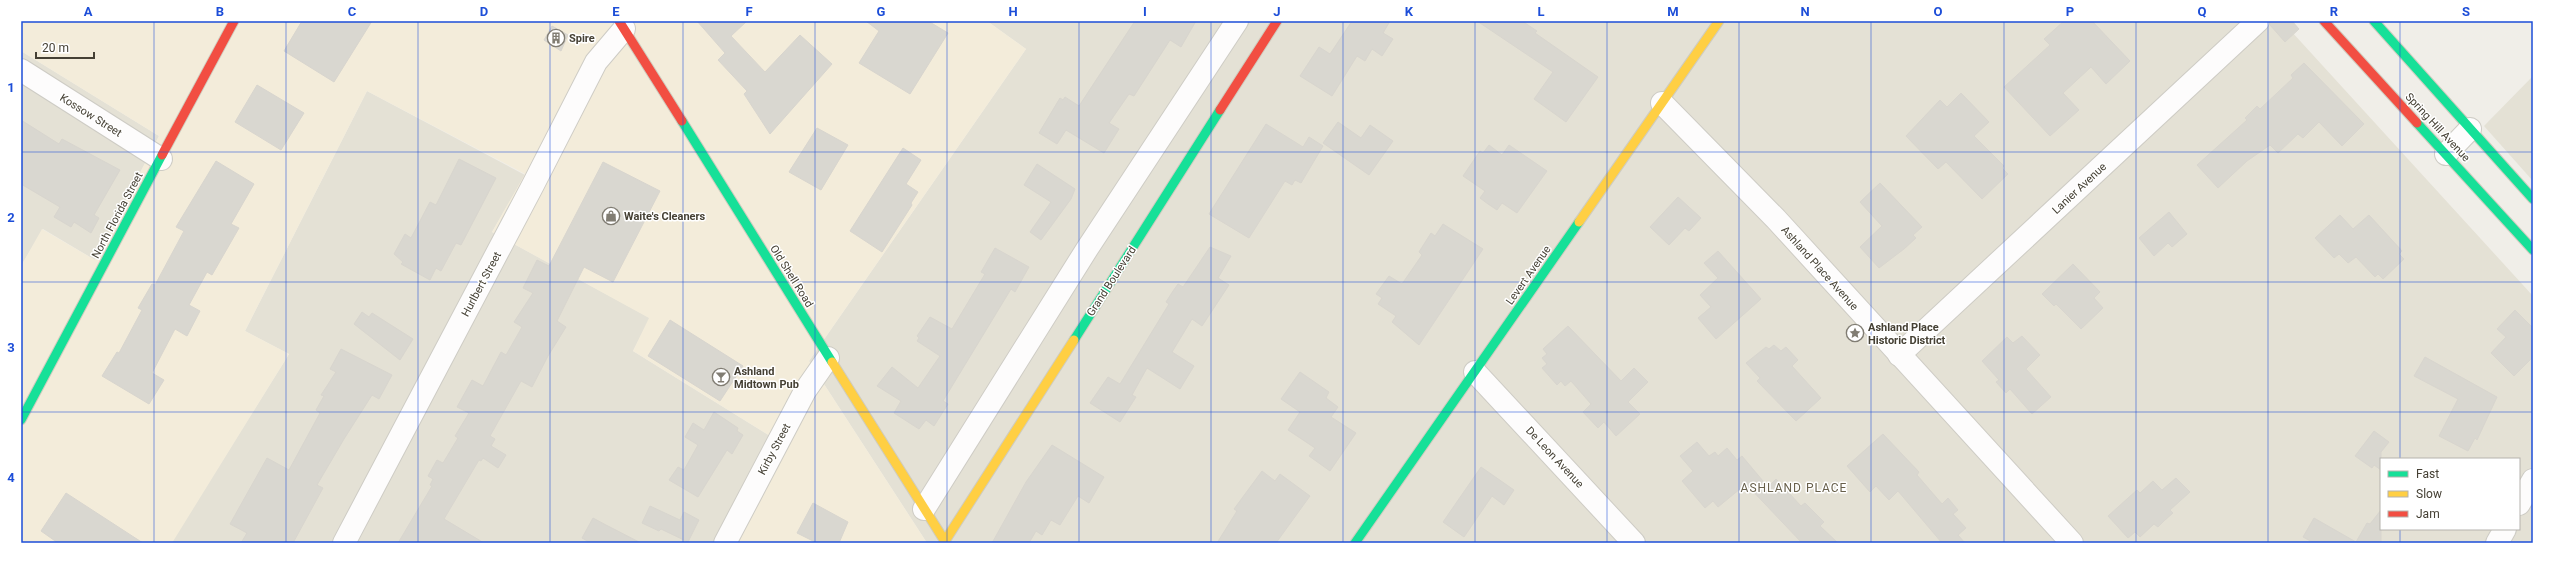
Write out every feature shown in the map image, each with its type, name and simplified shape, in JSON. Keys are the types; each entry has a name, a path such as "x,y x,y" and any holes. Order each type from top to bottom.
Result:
{"street":[{"name":"North Florida Street","path":"21,420 234,21"},
{"path":"924,509 1083,255 1237,21"},
{"name":"Grand Boulevard","path":"945,542 1277,21"},
{"name":"Levert Avenue","path":"1355,543 1719,21"},
{"name":"Lanier Avenue","path":"1899,355 2258,21"},
{"name":"Spring Hill Avenue","path":"2324,21 2533,250"},
{"name":"Spring Hill Avenue","path":"2374,21 2533,199"},
{"name":"Old Shell Road","path":"621,25 828,358 945,542"},
{"name":"Hurlbert Street","path":"344,543 533,186 596,62 621,25"},
{"name":"Kossow Street","path":"21,70 161,159"},
{"name":"Ashland Place Avenue","path":"1662,103 1776,219 2072,543"},
{"path":"2446,154 2470,129"},
{"name":"Kirby Street","path":"725,543 805,391 828,358"},
{"name":"De Leon Avenue","path":"1475,372 1634,543"},
{"path":"2520,502 2533,480"},
{"path":"2497,543 2504,530"}],"shaded area":[{"path":"21,21 987,21 1026,49 809,361 927,543 738,543 788,447 633,351 649,318 492,232 525,174 367,91 245,331 289,354 172,543 21,543 21,266 42,229 95,260 159,136 21,51"},
{"path":"987,21 2282,21 2533,296 2533,543 927,543 809,361 1026,49"},
{"path":"21,51 159,136 95,260 43,229 21,266"},
{"path":"2533,76 2533,181 2484,126"},
{"path":"367,91 525,175 492,232 650,318 633,351 788,447 738,543 171,543 289,354 245,331"}],"building":[{"path":"302,21 372,21 334,82 284,51"},
{"path":"697,21 747,21 731,36 765,72 800,35 832,64 770,134 744,94 747,91 718,60 725,53"},
{"path":"866,21 928,21 948,33 910,94 859,63 879,31"},
{"path":"1135,21 1196,21 1181,47 1170,40 1134,96 1129,94 1109,123 1119,129 1104,153 1066,130 1057,144 1039,133 1060,98 1063,100 1065,97 1079,106"},
{"path":"1352,21 1390,21 1383,33 1393,39 1382,56 1372,49 1365,61 1357,56 1332,96 1300,76 1319,47 1330,54"},
{"path":"1477,21 1522,21 1537,31 1535,33 1598,77 1566,122 1534,99 1553,72"},
{"path":"2064,21 2092,21 2130,61 2106,84 2091,67 2063,93 2079,110 2050,136 2004,87 2050,45 2044,39"},
{"path":"2270,21 2292,21 2299,29 2285,42 2270,25"},
{"name":"Spire","path":"552,26 568,35 561,51 544,40"},
{"path":"2304,63 2364,124 2342,146 2319,122 2303,138 2298,134 2278,153 2270,145 2247,161 2218,188 2197,165 2247,120 2245,118 2257,106 2260,109 2293,78 2291,75"},
{"path":"257,85 304,113 281,150 235,122"},
{"path":"1961,93 1989,122 1974,136 2004,166 2002,168 2008,174 1982,199 1946,162 1938,169 1906,136 1940,100 1947,107"},
{"path":"21,120 59,144 62,139 120,170 94,215 99,218 91,233 74,222 71,227 54,217 60,207 21,184"},
{"path":"1338,122 1361,138 1370,125 1393,141 1369,175 1323,143"},
{"path":"1266,124 1303,147 1309,137 1323,146 1301,183 1295,180 1292,185 1285,181 1249,238 1209,214"},
{"path":"817,128 848,145 821,190 789,172"},
{"path":"1489,145 1502,155 1509,145 1547,171 1517,213 1502,203 1497,210 1488,204 1480,198 1485,191 1463,176 1480,151 1483,153"},
{"path":"903,148 921,160 906,184 918,192 911,203 912,205 882,252 850,231"},
{"path":"459,159 496,178 461,245 456,243 441,271 436,268 430,280 401,264 403,262 394,254 405,234 411,238 430,202 436,205"},
{"path":"216,161 254,184 231,224 239,228 212,275 207,272 189,305 200,311 187,336 175,329 152,373 164,380 149,404 102,376 117,352 119,353 142,310 138,308 152,284 155,285 184,231 176,227"},
{"path":"603,162 660,191 613,282 584,267 557,321 566,327 548,356 532,387 521,381 490,436 495,439 491,446 506,455 498,468 483,458 481,461 479,460 444,519 484,543 398,543 432,486 430,485 433,479 428,476 437,460 443,463 458,438 455,436 469,413 457,407 472,380 483,386 501,352 506,355 522,327 514,322 533,293 523,288 537,260 549,266"},
{"path":"1037,164 1075,189 1071,199 1041,240 1030,232 1051,202 1024,185"},
{"path":"1880,183 1922,227 1913,235 1916,238 1879,268 1860,247 1882,226 1860,202"},
{"path":"1678,197 1701,218 1689,231 1685,228 1669,245 1650,227"},
{"path":"2169,212 2187,234 2172,247 2168,243 2154,256 2139,238"},
{"path":"2340,215 2353,229 2369,215 2402,251 2399,254 2404,259 2383,279 2378,274 2375,277 2356,257 2348,263 2339,254 2334,258 2315,238"},
{"path":"1443,224 1483,249 1419,345 1392,322 1396,316 1378,304 1382,298 1376,294 1389,276 1402,284 1422,255 1419,252 1431,233 1435,236"},
{"path":"1210,247 1231,256 1218,278 1229,285 1202,326 1192,319 1172,352 1194,366 1180,389 1147,368 1132,395 1136,397 1120,422 1090,403 1108,377 1120,384 1169,304 1166,302 1173,291 1178,284 1183,287"},
{"path":"995,248 1029,267 1015,292 1011,289 943,401 948,404 934,426 926,420 919,429 894,413 901,401 877,386 892,367 918,388 940,356 917,341 919,338 917,336 930,317 952,329 985,274 981,272"},
{"path":"1718,251 1761,299 1716,339 1698,318 1711,307 1700,295 1718,278 1704,263"},
{"path":"2073,264 2100,292 2094,298 2103,308 2081,329 2056,304 2054,306 2042,294"},
{"path":"2515,310 2533,328 2533,357 2514,376 2491,353 2506,337 2497,329"},
{"path":"362,312 369,317 372,313 413,339 400,360 354,324"},
{"path":"670,320 743,366 720,401 648,356"},
{"path":"1568,326 1621,381 1634,368 1648,382 1628,402 1640,414 1616,436 1604,422 1598,428 1583,412 1591,404 1571,381 1565,386 1561,381 1557,385 1542,368 1547,364 1542,358 1547,354 1543,349"},
{"path":"2022,336 2040,355 2026,369 2051,397 2032,414 2010,389 2006,393 1996,382 1999,380 1982,361 2007,337 2013,343"},
{"path":"1774,345 1781,351 1786,347 1798,360 1792,366 1821,398 1796,421 1757,381 1760,378 1746,363 1766,347 1769,349"},
{"path":"341,349 392,375 379,399 372,395 344,439 317,485 323,488 293,543 241,543 247,533 230,524 267,458 289,470 320,413 316,410 324,396 321,395 336,372 330,369"},
{"path":"2425,357 2497,397 2477,440 2475,438 2468,451 2439,436 2458,399 2414,376"},
{"path":"1300,372 1329,392 1326,398 1338,407 1331,417 1356,433 1330,471 1309,456 1315,448 1288,430 1300,412 1281,399"},
{"path":"714,412 738,428 737,431 743,435 732,454 727,450 698,497 669,480 678,467 684,470 698,445 685,437 693,423 704,430"},
{"path":"2374,431 2389,442 2381,452 2380,469 2374,465 2372,468 2355,456"},
{"path":"1883,434 1919,472 1917,475 1942,504 1948,498 1958,510 1953,514 1966,528 1958,535 1965,543 1942,543 1898,491 1889,500 1876,486 1870,492 1847,466"},
{"path":"1697,442 1709,456 1715,452 1718,456 1727,448 1737,460 1742,456 1768,487 1776,479 1801,506 1805,503 1824,522 1820,526 1838,543 1802,543 1746,484 1718,507 1713,501 1705,508 1682,481 1693,471 1680,456"},
{"path":"1052,445 1104,477 1089,503 1078,496 1060,525 1051,520 1042,535 1036,531 1029,543 992,543 1026,482"},
{"path":"1481,467 1514,490 1504,505 1492,496 1464,537 1443,522"},
{"path":"1262,471 1275,481 1280,474 1310,496 1276,543 1217,543 1237,511 1234,509"},
{"path":"2176,478 2190,492 2170,510 2173,513 2158,527 2154,524 2140,537 2135,532 2128,538 2108,516 2137,490 2140,493 2153,481 2162,490"},
{"path":"66,493 143,543 58,543 41,531"},
{"path":"813,503 848,522 839,543 817,543 797,533"},
{"path":"650,506 680,520 684,512 699,520 688,542 661,529 659,531 642,523"},
{"path":"2380,511 2381,543 2314,543 2303,537 2314,518 2356,542 2367,523 2370,524"},
{"path":"593,518 641,543 591,543 582,538"}],"traffic: fast":[{"path":"2374,21 2533,199"},
{"path":"1074,340 1220,110"},
{"path":"682,121 832,362"},
{"path":"2417,123 2533,250"},
{"path":"21,420 162,155"},
{"path":"1355,543 1579,222"}],"traffic: slow":[{"path":"1579,222 1719,21"},
{"path":"945,541 1074,340"},
{"path":"832,362 946,543"}],"traffic: jam":[{"path":"162,155 234,21"},
{"path":"619,21 682,121"},
{"path":"1220,110 1277,21"},
{"path":"2324,21 2417,123"}],"place":[{"name":"Spire","path":"556,38"},
{"name":"Waite's Cleaners","path":"611,216"},
{"name":"Ashland Place Historic District","path":"1855,333"},
{"name":"Ashland Midtown Pub","path":"721,377"}],"district":[{"name":"ASHLAND PLACE","path":"1794,488"}]}
